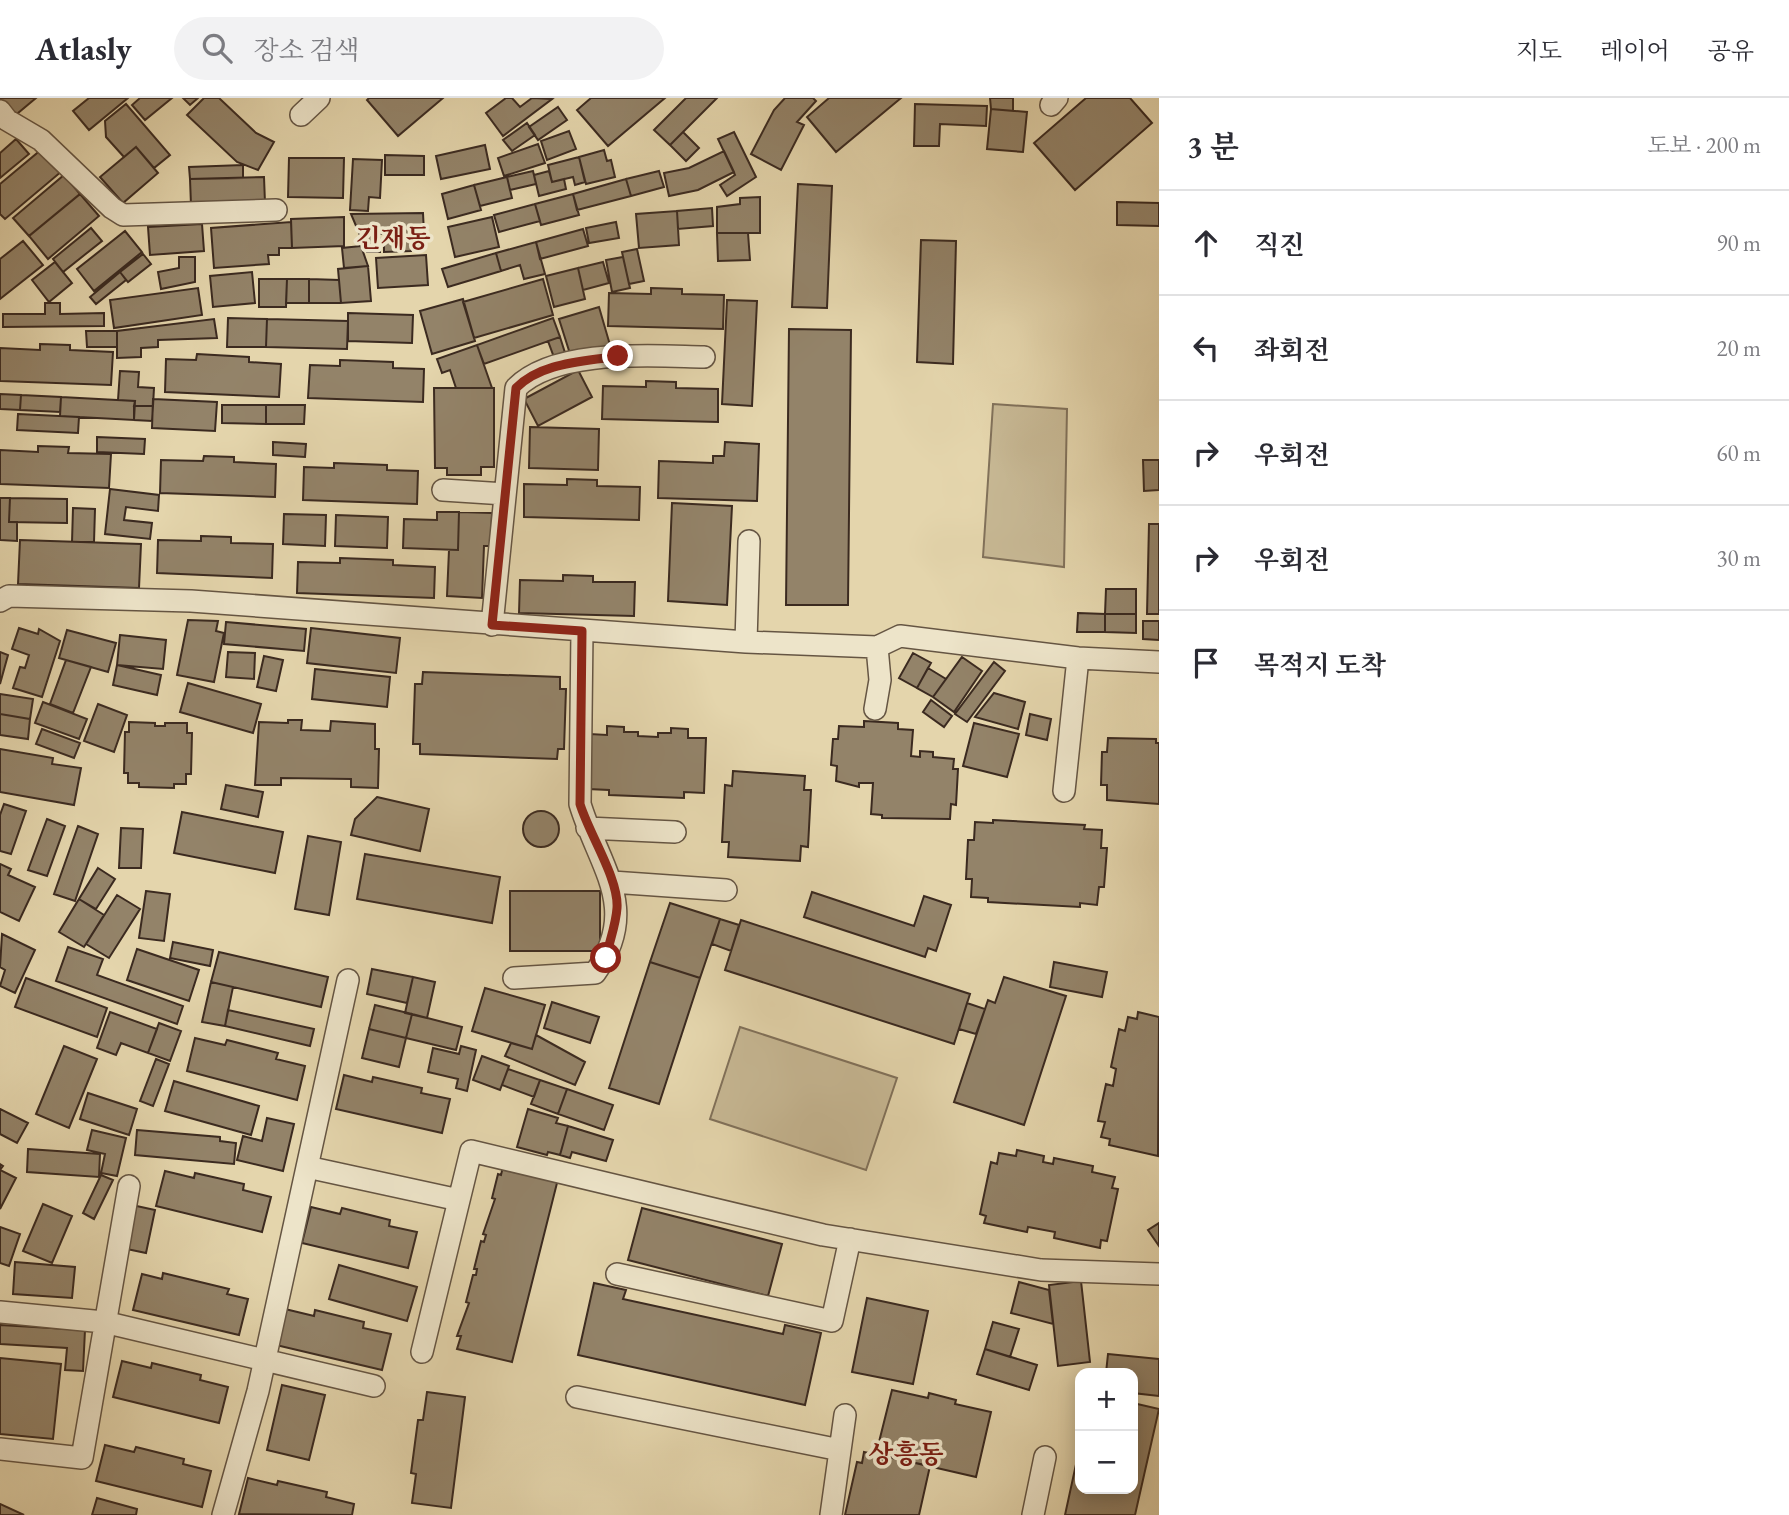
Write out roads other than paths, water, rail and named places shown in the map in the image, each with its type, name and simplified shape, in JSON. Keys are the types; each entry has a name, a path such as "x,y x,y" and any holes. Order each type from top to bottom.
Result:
{"street":[{"path":"301,115 319,98"},
{"path":"0,111 7,120 41,140 112,208 123,215 276,210"},
{"path":"492,625 516,388 526,378 552,367 618,356 704,357"},
{"path":"443,490 505,494"},
{"path":"746,642 749,541"},
{"path":"0,601 9,596 191,601 746,642 877,647 900,636 1077,658 1159,662"},
{"path":"514,978 595,973 606,958 617,907 612,882 587,828 580,804 582,631"},
{"path":"875,709 880,680 877,647"},
{"path":"1064,791 1077,658"},
{"path":"587,828 675,832"},
{"path":"612,882 726,890"},
{"path":"223,1515 265,1359 348,980"},
{"path":"422,1352 471,1151 850,1239 1041,1270 1159,1274"},
{"path":"307,1167 459,1200"},
{"path":"0,1450 82,1458 129,1186"},
{"path":"617,1274 832,1321 850,1239"},
{"path":"0,1312 104,1322 374,1386"},
{"path":"577,1397 840,1450"},
{"path":"831,1515 845,1415"},
{"path":"1033,1515 1045,1457"}],"district":[{"name":"긴재동","path":"393,238"},
{"name":"상흥동","path":"906,1454"}]}
